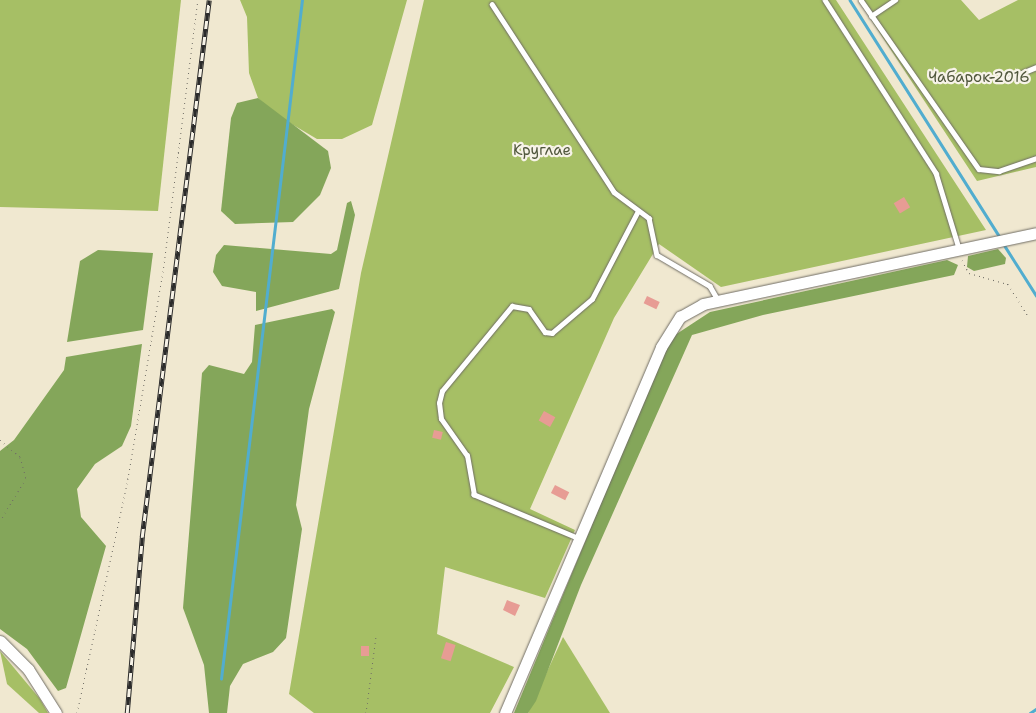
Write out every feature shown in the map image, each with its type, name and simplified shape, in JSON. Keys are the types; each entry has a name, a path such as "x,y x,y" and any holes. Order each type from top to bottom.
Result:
{"street":[{"path":"505,713 581,540 671,326 690,309 719,301 961,253 1036,233"},
{"path":"0,641 28,669 56,713"}],"lane":[{"path":"825,0 936,173 961,253"},
{"path":"861,0 979,169 999,171 1036,158"},
{"path":"871,16 896,0"},
{"path":"492,4 614,192 649,218 657,255 710,286 719,301"},
{"path":"1007,79 1036,67"},
{"path":"581,540 474,495 467,456 440,419 439,403 442,391 512,306 529,309 545,332 552,333 592,299 638,211"}],"path":[{"path":"77,713 125,494 160,291 198,0"},
{"path":"961,253 964,269 1008,284 1027,314"},
{"path":"0,440 20,457 26,478 0,521"},
{"path":"366,713 376,636"}],"green space":[{"path":"0,0 181,0 158,211 0,207"},
{"path":"240,0 407,0 372,125 342,139 317,139 273,113 258,98 249,73 247,17"},
{"name":"Круглае","path":"424,0 836,0 986,230 721,287 659,244 614,318 530,509 575,530 545,598 445,567 437,634 514,667 490,713 314,713 289,694 361,273"},
{"name":"Чабарок-2016","path":"858,0 961,0 979,20 1018,0 1036,0 1036,167 977,181"},
{"path":"258,98 328,151 331,168 320,195 293,222 235,224 221,211 231,118 237,103"},
{"path":"351,201 355,215 339,289 256,311 256,292 222,286 213,272 216,255 224,245 331,254 337,250 347,203"},
{"path":"998,249 1006,258 1005,264 974,271 967,267 968,256"},
{"path":"98,250 153,253 143,330 67,342 80,261"},
{"path":"947,260 958,265 954,275 763,315 692,335 581,585 536,701 528,713 514,713 664,351 675,335 710,312"},
{"path":"332,309 335,312 309,409 296,505 302,529 286,638 273,652 243,664 230,686 227,713 209,713 204,665 183,608 202,373 209,365 244,374 252,362 255,325"},
{"path":"142,344 131,426 122,446 95,464 77,489 81,517 106,546 66,688 58,691 27,649 0,629 0,451 14,440 64,370 66,357"},
{"path":"563,637 610,713 528,713"},
{"path":"0,651 40,699 48,713 39,713 7,684"}],"building":[{"path":"904,197 910,207 900,213 894,203"},
{"path":"647,296 660,302 656,309 644,303"},
{"path":"544,411 555,417 550,427 539,421"},
{"path":"434,430 443,432 441,440 432,438"},
{"path":"555,485 569,492 565,500 551,493"},
{"path":"507,600 520,605 515,616 503,610"},
{"path":"446,642 456,645 451,661 441,658"},
{"path":"361,646 369,646 369,656 361,656"}],"waterway":[{"path":"221,679 302,0"},
{"path":"850,0 999,236"},
{"path":"1003,243 1036,295"},
{"path":"1030,713 1036,709"}],"railway":[{"path":"127,713 142,537 209,0"}]}
